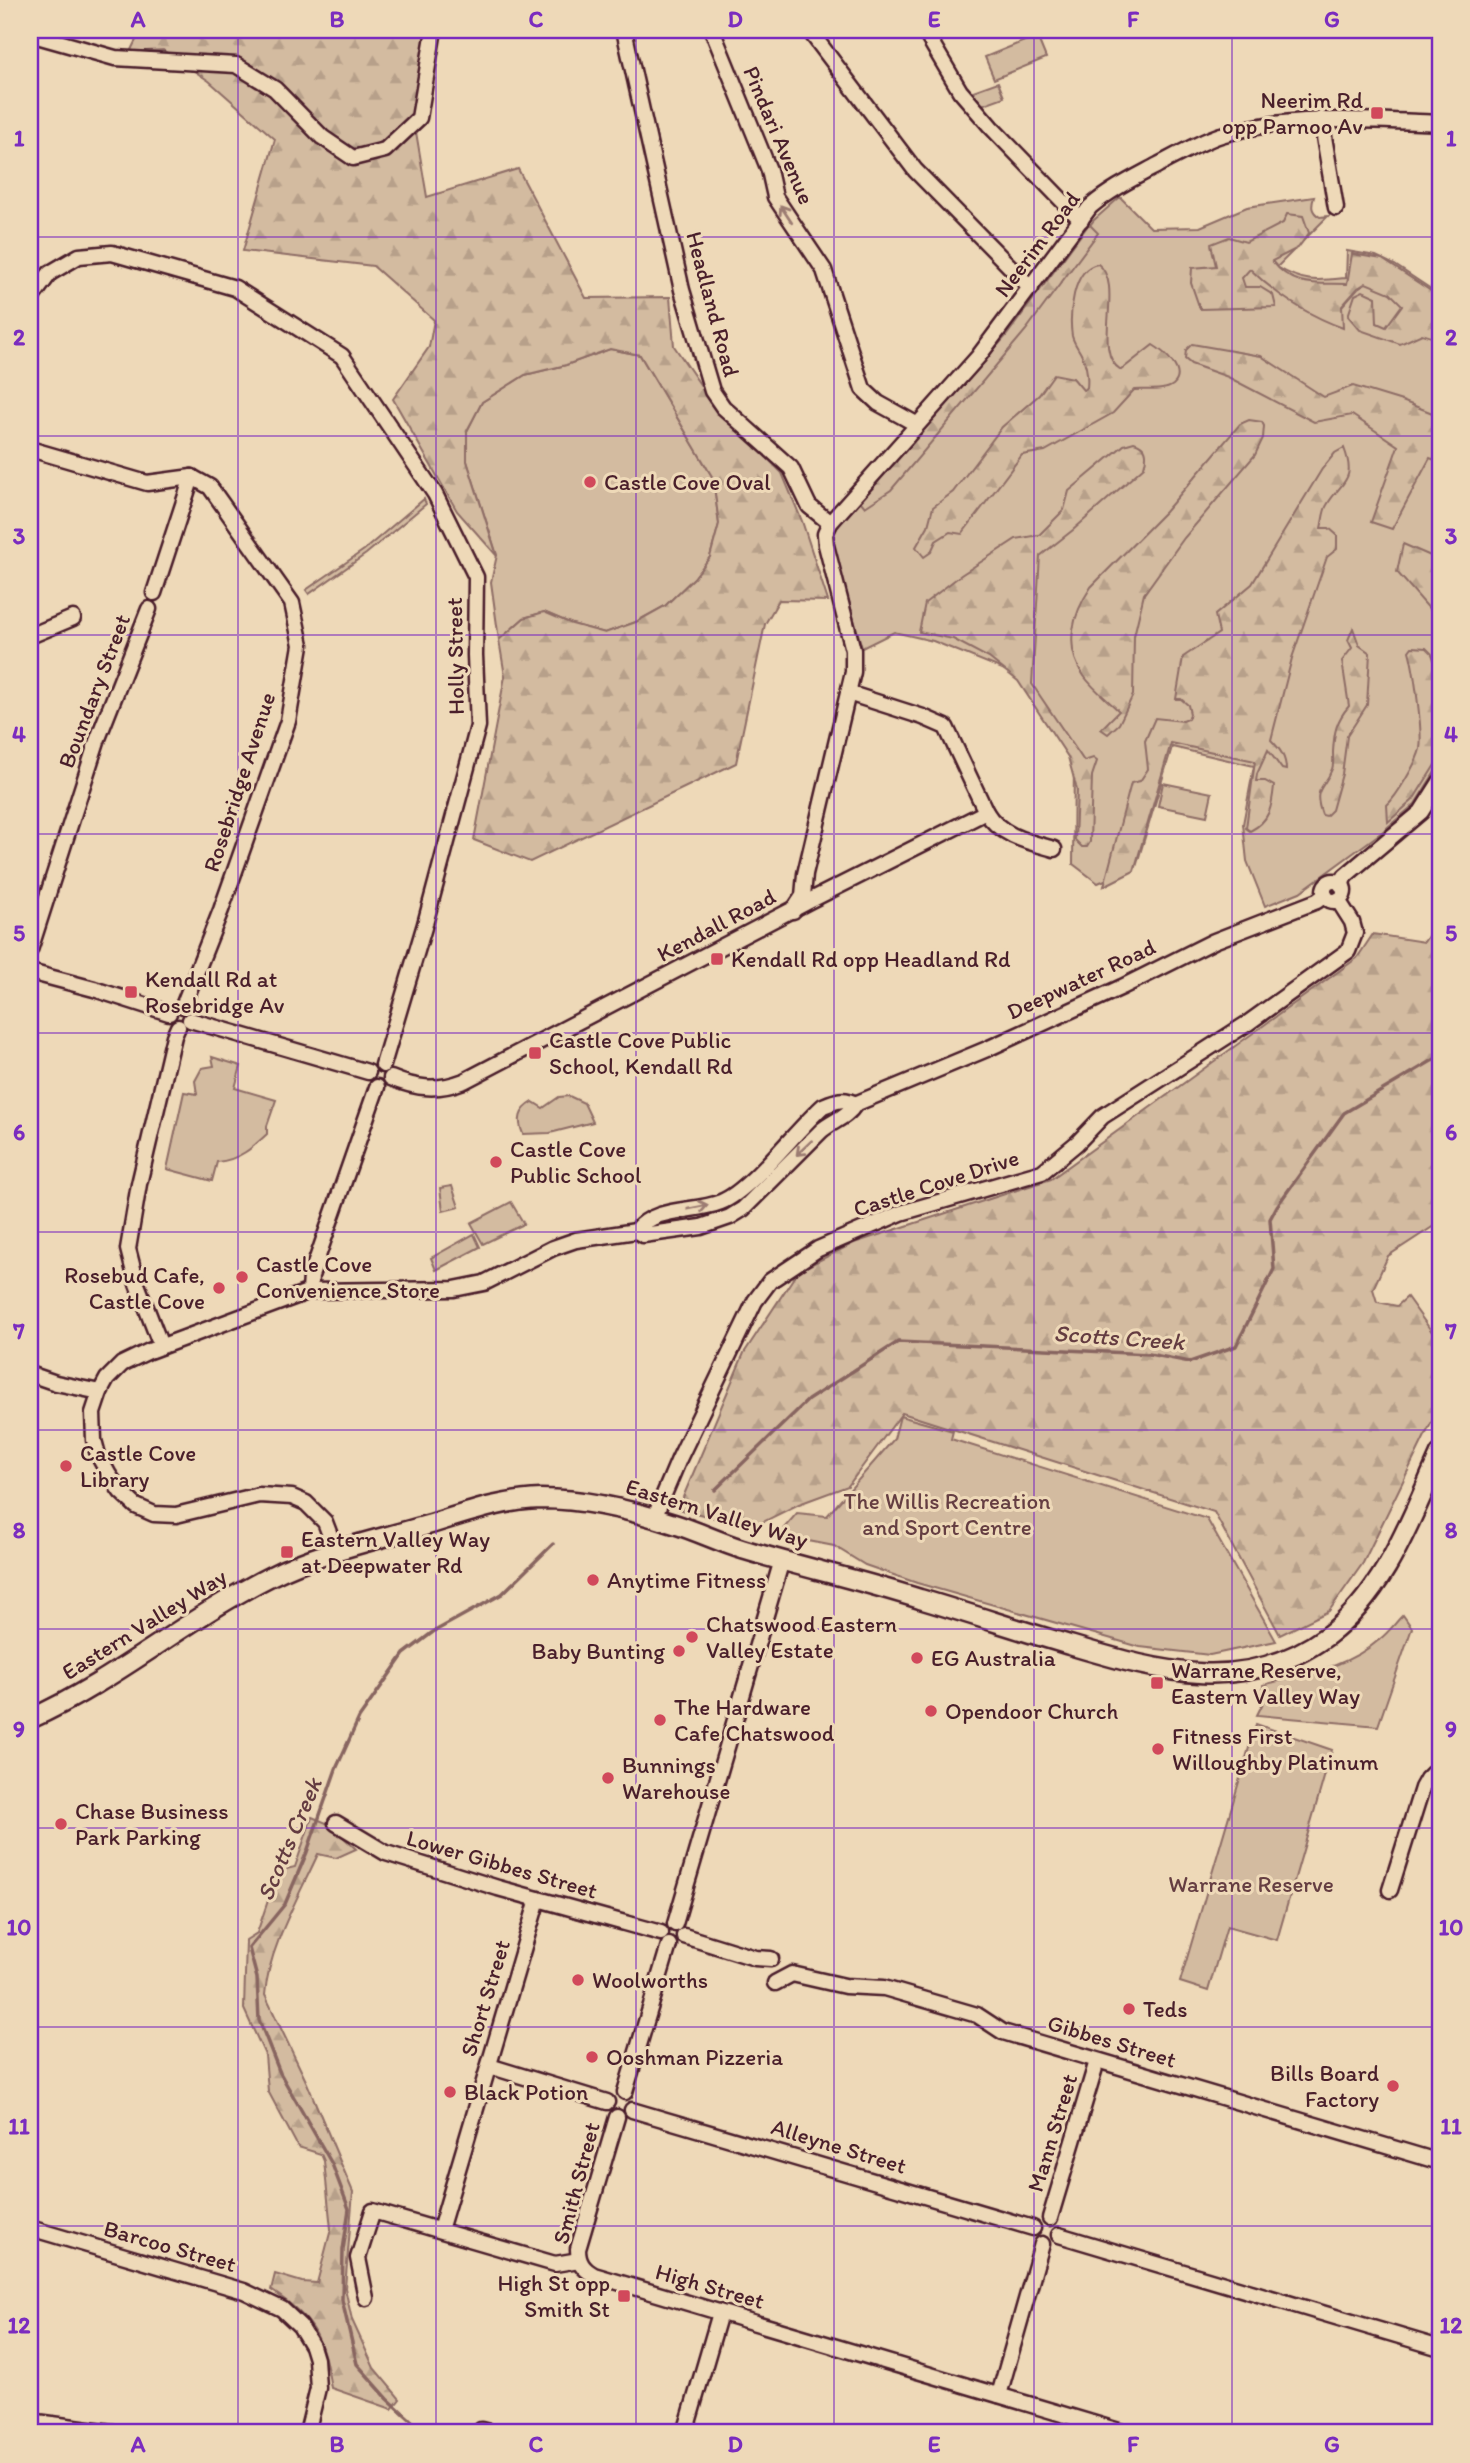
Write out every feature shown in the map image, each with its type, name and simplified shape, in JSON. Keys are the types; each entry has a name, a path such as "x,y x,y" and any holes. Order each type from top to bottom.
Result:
{"main road":[{"name":"Eastern Valley Way","path":"30,1719 74,1697 253,1585 293,1566 336,1551 506,1503 537,1499 611,1506 745,1550 1140,1665 1187,1673 1249,1670 1290,1657 1309,1647 1347,1619 1364,1600 1391,1559 1440,1454"}],"street":[{"path":"30,34 115,58 236,65 275,89 322,137 353,158 385,150 419,118 434,30"},
{"name":"Headland Road","path":"624,30 682,290 712,390 723,407 791,468 809,506 830,523"},
{"name":"Pindari Avenue","path":"712,30 769,170 775,197 824,270 863,389 878,403 916,424"},
{"path":"809,30 915,170 1031,288"},
{"path":"924,30 960,91 1081,220"},
{"path":"1321,119 1336,208"},
{"name":"Neerim Road","path":"830,523 978,357 1090,207 1112,189 1221,135 1321,119 1440,123"},
{"name":"Holly Street","path":"30,300 50,273 79,256 112,253 235,288 341,356 435,494 476,577 478,726 387,1071"},
{"path":"30,449 147,483 192,477"},
{"name":"Boundary Street","path":"154,593 192,477"},
{"name":"Rosebridge Avenue","path":"183,1006 221,910 288,720 301,645 292,603 210,486 192,477"},
{"path":"793,911 803,896 805,874 854,661 826,545 825,534 830,523"},
{"name":"Boundary Street","path":"30,950 97,741 149,608"},
{"path":"30,636 73,618"},
{"path":"848,693 946,727 992,823 1025,841 1054,849"},
{"path":"1332,897 1343,893 1345,876 1421,812 1440,782"},
{"name":"Kendall Road","path":"387,1071 404,1083 430,1088 446,1087 464,1081 986,812"},
{"name":"Deepwater Road","path":"336,1551 325,1522 306,1503 292,1497 259,1495 176,1515 154,1514 136,1506 121,1492 99,1455 92,1426 93,1413 107,1379 122,1364 161,1346 310,1290 454,1289 484,1283 553,1248 576,1240 636,1231 643,1235 701,1227 730,1217 743,1209 821,1131 851,1111 855,1104 987,1048 1214,941 1332,897"},
{"name":"Castle Cove Drive","path":"654,1518 679,1459 755,1301 770,1280 818,1249 901,1213 1042,1172 1077,1143 1103,1115 1248,1023 1348,951 1355,933 1352,922 1332,897"},
{"path":"30,972 169,1013"},
{"path":"161,1346 136,1284 128,1249 139,1184 174,1036 191,1013 183,1006 176,1006 169,1013"},
{"path":"169,1013 170,1020 368,1072"},
{"path":"373,1066 387,1071 384,1086 377,1087 368,1080 368,1072 373,1066"},
{"path":"310,1290 311,1276 377,1087"},
{"path":"30,1374 56,1383 100,1392"},
{"path":"675,1924 782,1560"},
{"path":"1390,1890 1422,1788 1440,1766"},
{"name":"Lower Gibbes Street","path":"336,1823 386,1853 665,1939"},
{"name":"Short Street","path":"440,2230 538,1899"},
{"path":"625,2092 667,1925 675,1924 683,1929 684,1936 677,1945 665,1939"},
{"path":"684,1936 755,1958 771,1959"},
{"name":"Gibbes Street","path":"775,1983 792,1974 845,1986 884,1988 977,2015 1003,2032 1440,2162"},
{"name":"Mann Street","path":"1050,2218 1097,2060"},
{"path":"489,2066 607,2102"},
{"path":"625,2092 633,2102 632,2110 625,2116 617,2117 608,2110 607,2102 614,2093 625,2092"},
{"name":"Alleyne Street","path":"632,2110 1033,2228"},
{"name":"Smith Street","path":"579,2260 580,2241 617,2117"},
{"path":"366,2298 358,2258 373,2211 555,2264 579,2260"},
{"path":"1050,2218 1056,2223 1059,2235 1054,2242 1042,2244 1035,2239 1033,2228 1038,2221 1050,2218"},
{"name":"Barcoo Street","path":"32,2232 257,2296 276,2305 307,2335 317,2366 316,2401 307,2433"},
{"path":"1059,2235 1440,2348"},
{"path":"999,2395 1042,2244"},
{"name":"High Street","path":"579,2260 586,2270 594,2275 999,2395 1078,2426 1126,2433"},
{"path":"685,2433 720,2313"},
{"path":"30,2421 119,2433"}],"green space":[{"path":"141,30 428,30 415,126 427,197 518,169 586,298 670,297 674,346 714,405 782,473 802,521 828,601 779,600 765,624 736,763 530,862 474,840 505,676 499,640 524,618 544,612 572,624 605,633 636,622 665,606 694,578 710,557 719,524 713,478 640,355 610,349 566,365 525,375 482,402 467,431 467,461 497,556 457,511 393,399 429,347 434,320 373,266 243,251 275,139 209,81 163,50 130,52"},
{"path":"1037,36 1046,58 994,79 985,57"},
{"path":"998,82 1004,97 979,106 973,91"},
{"path":"1120,197 1151,228 1200,227 1247,207 1314,197 1313,211 1320,217 1328,216 1277,267 1310,280 1346,278 1347,251 1376,256 1395,265 1440,295 1440,764 1415,804 1382,832 1300,892 1265,906 1247,861 1243,824 1254,766 1172,747 1136,867 1098,883 1073,864 1074,761 1015,674 933,641 894,632 862,648 834,548 834,533 842,521 963,392 1094,220"},
{"path":"1287,214 1303,216 1309,233 1298,248 1272,261 1280,270 1306,282 1347,284 1352,254 1382,259 1440,297 1440,344 1435,338 1422,334 1400,344 1360,330 1348,316 1355,295 1363,291 1376,297 1377,323 1386,327 1402,305 1390,293 1366,283 1342,306 1343,328 1294,304 1250,269 1242,278 1245,287 1260,287 1273,295 1276,307 1200,309 1191,283 1192,268 1216,266 1211,244 1229,237 1246,242 1283,223"},
{"path":"1089,224 1098,233 1026,330 891,490 865,507 860,501 865,494 1006,336"},
{"path":"1098,264 1106,274 1109,287 1107,334 1112,361 1121,370 1153,345 1172,362 1178,374 1177,380 1165,389 1134,390 1113,413 1045,451 1022,455 962,534 950,532 936,541 931,552 924,557 916,547 928,526 933,507 953,492 1002,427 1039,395 1054,374 1073,378 1083,390 1087,388 1085,364 1072,336 1072,305 1083,274 1089,267"},
{"path":"1192,344 1261,356 1324,397 1353,386 1440,416 1440,462 1430,458 1392,529 1371,522 1398,446 1352,415 1314,422 1228,377 1191,364 1185,359 1186,350"},
{"path":"610,349 640,355 713,478 719,524 710,557 694,578 665,606 636,622 605,633 572,624 544,612 524,618 499,640 491,582 497,555 467,461 467,431 482,402 525,375 566,365"},
{"path":"1249,420 1262,422 1264,426 1263,438 1255,455 1184,538 1144,594 1134,636 1133,695 1119,724 1108,734 1101,729 1119,711 1092,685 1078,665 1072,642 1079,608 1091,587 1165,512 1240,424"},
{"path":"1134,442 1145,451 1144,467 1040,556 1032,684 1084,761 1093,758 1097,761 1092,776 1090,842 1087,847 1082,847 1075,840 1077,790 1068,757 1018,681 989,658 953,639 919,632 925,603 961,575 1016,539 1039,535 1064,510 1069,491 1124,445"},
{"path":"1344,448 1348,459 1348,475 1326,507 1321,528 1329,528 1337,535 1337,549 1327,557 1292,658 1271,740 1282,754 1286,770 1282,769 1268,750 1257,774 1256,781 1265,781 1274,786 1266,818 1250,831 1246,828 1255,761 1171,743 1134,871 1104,886 1131,783 1140,781 1148,769 1145,741 1155,718 1183,721 1188,719 1190,714 1188,705 1181,699 1176,699 1183,657 1219,633 1215,615 1252,584 1322,469 1335,453"},
{"path":"424,499 426,504 366,554 309,594 306,590 364,550"},
{"path":"1403,544 1440,560 1440,631 1432,612 1397,572"},
{"path":"1353,628 1359,645 1370,653 1367,705 1347,736 1342,774 1332,810 1326,816 1322,815 1318,799 1320,789 1333,767 1336,727 1349,706 1342,661 1352,648 1348,640"},
{"path":"1412,647 1426,648 1432,654 1440,677 1440,757 1413,800 1388,822 1387,805 1406,778 1420,749 1418,700 1409,651"},
{"path":"1163,783 1212,793 1207,816 1158,806"},
{"path":"1440,919 1440,1222 1388,1256 1373,1289 1377,1302 1397,1306 1407,1297 1440,1343 1440,1405 1363,1563 1329,1611 1280,1635 1214,1512 902,1413 848,1486 799,1504 753,1527 678,1509 744,1353 798,1271 854,1243 1051,1179 1357,958 1373,934 1424,942"},
{"path":"212,1057 241,1066 235,1088 276,1100 267,1134 239,1156 217,1162 212,1181 167,1169 184,1092 197,1094 195,1081 202,1068 214,1066"},
{"path":"569,1096 584,1103 593,1122 550,1133 523,1134 520,1116 528,1105 533,1102 543,1108 559,1097"},
{"path":"452,1186 459,1207 443,1211 440,1188"},
{"path":"511,1202 524,1224 483,1244 471,1223"},
{"path":"474,1234 480,1247 436,1270 431,1258"},
{"name":"The Willis Recreation and Sport Centre","path":"900,1416 953,1431 951,1439 1207,1519 1276,1641 1210,1655 1140,1647 917,1583 865,1565 834,1546 778,1535 797,1513 827,1516 894,1439"},
{"path":"1403,1615 1412,1628 1378,1726 1257,1715 1264,1701 1263,1685 1325,1669 1354,1657 1383,1636"},
{"name":"Warrane Reserve","path":"1256,1724 1332,1750 1277,1940 1227,1926 1208,1991 1180,1982"},
{"path":"312,1817 329,1824 356,1849 336,1858 318,1854 278,1941 267,1977 265,1995 307,2083 353,2192 345,2288 352,2320 374,2368 400,2399 392,2409 331,2388 324,2355 314,2330 298,2310 271,2290 275,2274 302,2282 317,2283 331,2229 321,2154 298,2147 268,2091 265,2055 244,2009 246,1940 257,1933 278,1871 295,1867"}],"waterway":[{"name":"Scotts Creek","path":"715,1490 808,1400 898,1342 1149,1354 1190,1362 1236,1346 1274,1269 1270,1219 1277,1206 1344,1113 1440,1056"},
{"name":"Scotts Creek","path":"425,2433 388,2399 357,2364 342,2300 343,2250 349,2209 332,2164 280,2073 259,2020 257,1978 249,1948 285,1904 307,1852 336,1769 359,1718 404,1654 433,1632 502,1594 553,1544"}],"place":[{"name":"Neerim Rd opp Parnoo Av","path":"1377,113"},
{"name":"Castle Cove Oval","path":"590,482"},
{"name":"Kendall Rd opp Headland Rd","path":"717,959"},
{"name":"Kendall Rd at Rosebridge Av","path":"131,992"},
{"name":"Castle Cove Public School, Kendall Rd","path":"535,1053"},
{"name":"Castle Cove Public School","path":"496,1162"},
{"name":"Castle Cove Convenience Store","path":"242,1277"},
{"name":"Rosebud Cafe, Castle Cove","path":"219,1288"},
{"name":"Castle Cove Library","path":"66,1466"},
{"name":"Eastern Valley Way at Deepwater Rd","path":"287,1552"},
{"name":"Anytime Fitness","path":"593,1580"},
{"name":"Chatswood Eastern Valley Estate","path":"692,1637"},
{"name":"Baby Bunting","path":"679,1651"},
{"name":"EG Australia","path":"917,1658"},
{"name":"Warrane Reserve, Eastern Valley Way","path":"1157,1683"},
{"name":"Opendoor Church","path":"931,1711"},
{"name":"The Hardware Cafe Chatswood","path":"660,1720"},
{"name":"Fitness First Willoughby Platinum","path":"1158,1749"},
{"name":"Bunnings Warehouse","path":"608,1778"},
{"name":"Chase Business Park Parking","path":"61,1824"},
{"name":"Woolworths","path":"578,1980"},
{"name":"Teds","path":"1129,2009"},
{"name":"Ooshman Pizzeria","path":"592,2057"},
{"name":"Bills Board Factory","path":"1393,2086"},
{"name":"Black Potion","path":"450,2092"},
{"name":"High St opp Smith St","path":"624,2296"}]}
